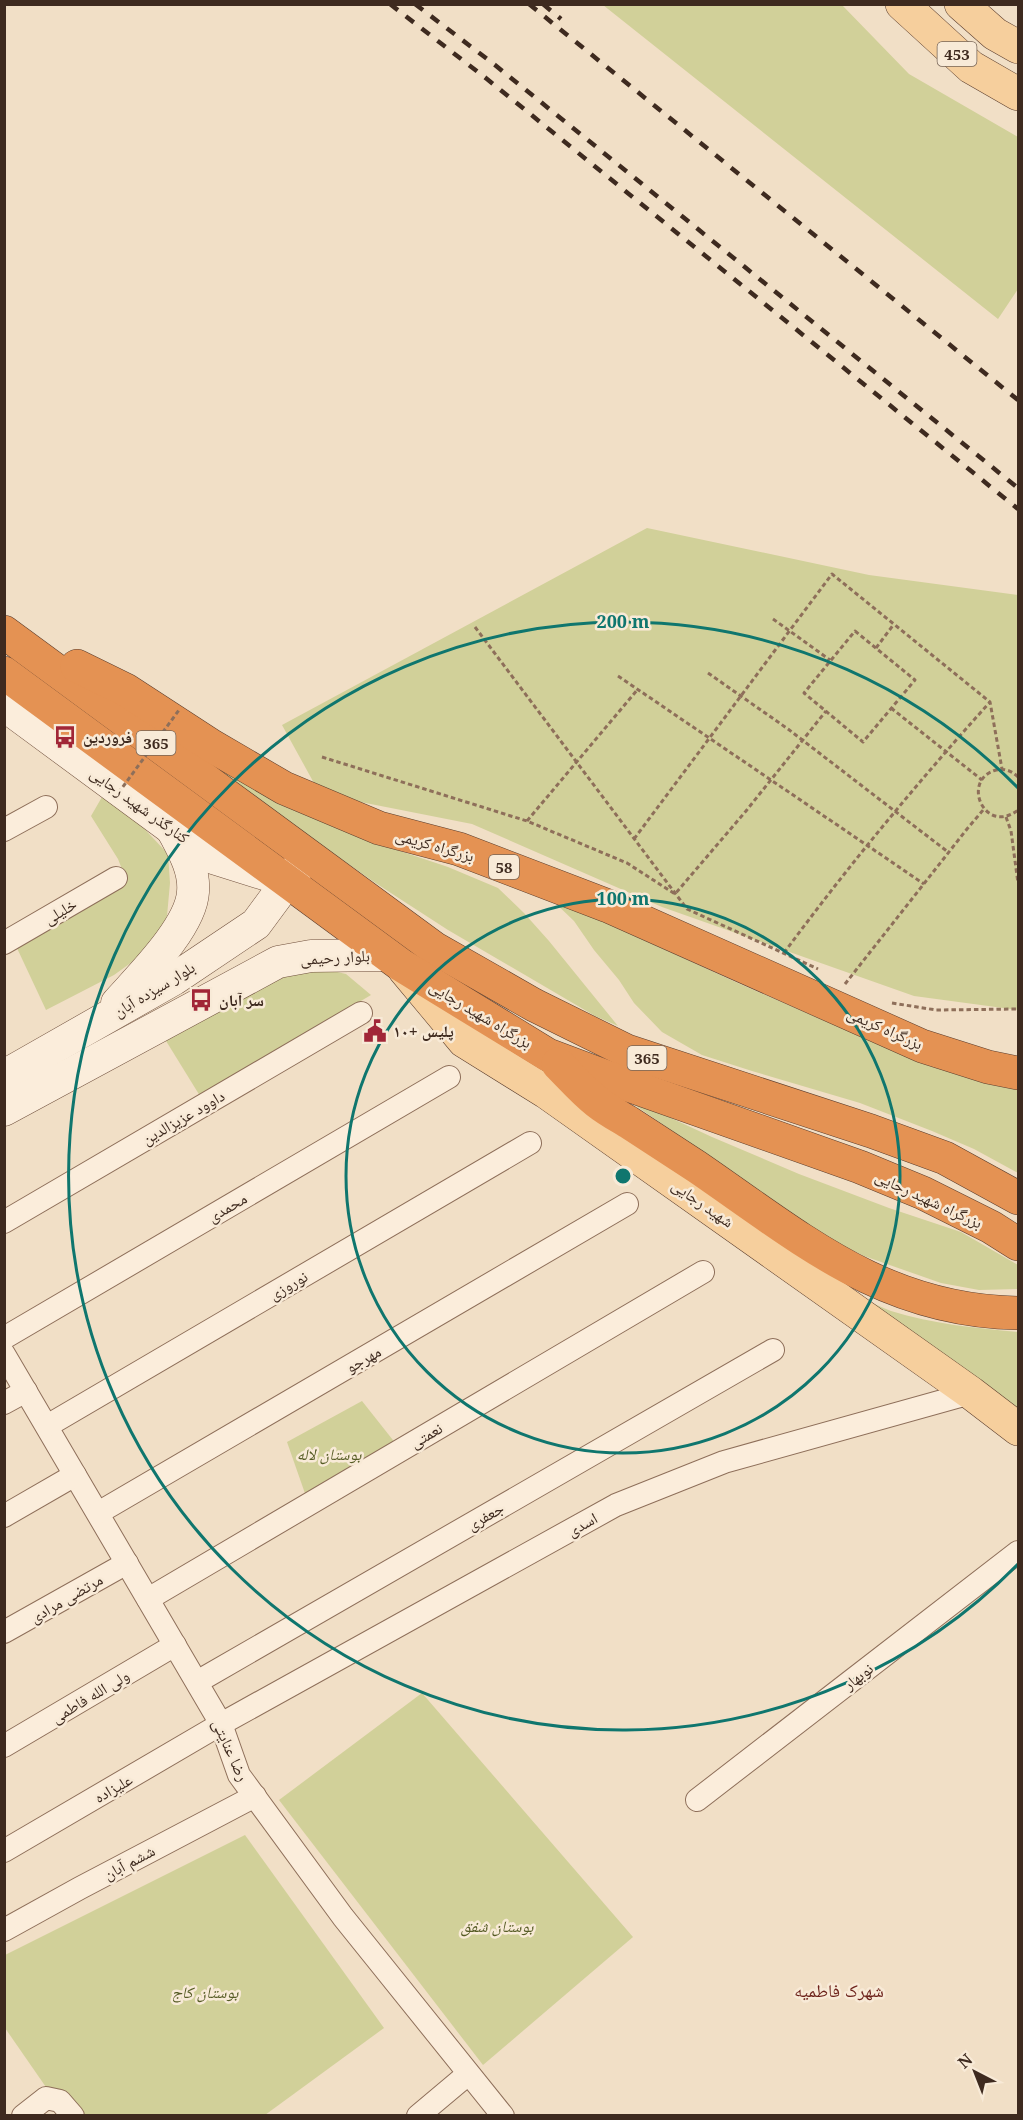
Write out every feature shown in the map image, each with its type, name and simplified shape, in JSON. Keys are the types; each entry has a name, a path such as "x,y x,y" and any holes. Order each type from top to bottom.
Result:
{"highway":[{"name":"بزرگراه شهید رجایی","path":"4,631 434,948 534,1005 627,1051 871,1131 945,1158 1018,1198"},
{"name":"بزرگراه کریمی","path":"4,631 126,690 284,788 379,828 459,849 608,906 842,988 922,1046 988,1067 1018,1073"},
{"name":"بزرگراه شهید رجایی","path":"4,673 394,960 548,1055 871,1172 923,1193 992,1227 1018,1244"},
{"path":"548,1055 598,1103 695,1166 798,1238 858,1274 907,1295 949,1307 995,1313 1018,1313"}],"main road":[{"name":"453","path":"902,4 971,67 1018,94"},
{"name":"453","path":"961,4 994,34 1018,47"},
{"name":"کنارگذر شهید رجایی","path":"4,705 210,857 287,882"},
{"path":"102,1021 164,949 186,919 194,893 189,862 173,830"},
{"path":"287,882 308,854"},
{"name":"بلوار سیزده آبان","path":"4,1076 174,980 255,924 287,882"},
{"path":"225,945 241,941 248,943 257,952 258,960 251,975"},
{"name":"بلوار رحیمی","path":"251,975 278,962 311,956 394,960"},
{"name":"شهید رجایی","path":"394,960 464,1041 546,1092 971,1393 1018,1429"},
{"name":"بلوار سیزده آبان","path":"4,1110 251,975"}],"street":[{"path":"4,830 46,807"},
{"name":"خلیلی","path":"4,943 116,878"},
{"name":"داوود عزیزالدین","path":"4,1222 361,1013"},
{"name":"محمدی","path":"4,1338 450,1077"},
{"name":"نوروزی","path":"47,1426 530,1143"},
{"name":"مهرجو","path":"98,1513 627,1204"},
{"name":"نعمتی","path":"148,1599 703,1272"},
{"name":"جعفری","path":"197,1682 773,1350"},
{"name":"رضا عنایتی","path":"4,1354 221,1724 239,1775 342,1917 503,2115"},
{"path":"4,1403 26,1391"},
{"name":"اسدی","path":"221,1724 615,1505 724,1462 971,1393"},
{"path":"4,1516 75,1475"},
{"name":"نوبهار","path":"697,1800 1018,1552"},
{"name":"مرتضی مرادی","path":"4,1632 127,1563"},
{"name":"ولی الله فاطمی","path":"4,1746 175,1646"},
{"name":"علیزاده","path":"4,1851 221,1724"},
{"name":"ششم آبان","path":"4,1930 255,1796"},
{"path":"418,2115 468,2074"},
{"path":"23,2115 46,2098 60,2101 73,2115"}],"path":[{"path":"634,838 832,574 990,702 1002,770"},
{"path":"773,619 831,660"},
{"path":"876,648 894,624"},
{"path":"475,627 687,909 821,971"},
{"path":"855,631 915,680 863,742 804,693 831,660 855,631"},
{"path":"708,673 803,741 948,852"},
{"path":"618,676 924,884"},
{"path":"527,821 638,689"},
{"path":"784,953 868,846 990,702"},
{"path":"891,708 982,780"},
{"path":"114,799 179,710"},
{"path":"675,894 826,711"},
{"path":"322,757 527,821 627,863 675,894"},
{"path":"1018,777 1010,771 994,771 982,780 978,795 984,809 990,814 1006,817 1018,810"},
{"path":"842,988 984,809"},
{"path":"1006,817 1011,831 1018,883"},
{"path":"882,1001 936,1010 1018,1009"}],"green space":[{"path":"603,5 842,5 909,74 1018,137 1018,289 998,319"},
{"path":"647,528 869,575 1018,595 1018,1010 914,996 662,907 472,824 320,794 282,725"},
{"path":"183,749 303,813 358,837 448,867 498,888 549,941 618,1026 595,1016 448,930 377,884"},
{"path":"102,797 138,822 168,854 170,883 167,916 150,949 114,975 46,1010 16,946 127,882 118,859 91,816"},
{"path":"548,896 740,984 929,1066 1018,1089 1018,1173 974,1149 932,1131 860,1103 702,1055 662,1032 634,1003 574,921"},
{"path":"302,964 346,974 371,995 200,1096 163,1036"},
{"path":"619,1094 799,1174 961,1232 1018,1265 1018,1289 979,1290 941,1283 864,1256 834,1241 767,1197"},
{"path":"836,1286 891,1311 954,1325 1018,1332 1018,1414"},
{"name":"بوستان لاله","path":"362,1401 400,1449 308,1502 287,1442"},
{"name":"بوستان شفق","path":"422,1693 633,1937 483,2065 279,1800"},
{"name":"بوستان کاج","path":"245,1835 384,2028 265,2115 66,2116 5,2028 5,1955"}],"railway":[{"path":"390,4 487,79 1018,509"},
{"path":"415,4 495,65 1018,488"},
{"path":"529,4 1018,400"},
{"path":"543,4 561,19"}],"place":[{"name":"فروردین","path":"65,737"},
{"name":"سر آبان","path":"201,1000"},
{"name":"پلیس +۱۰","path":"375,1031"}],"district":[{"name":"شهرک فاطمیه","path":"839,1990"}]}
